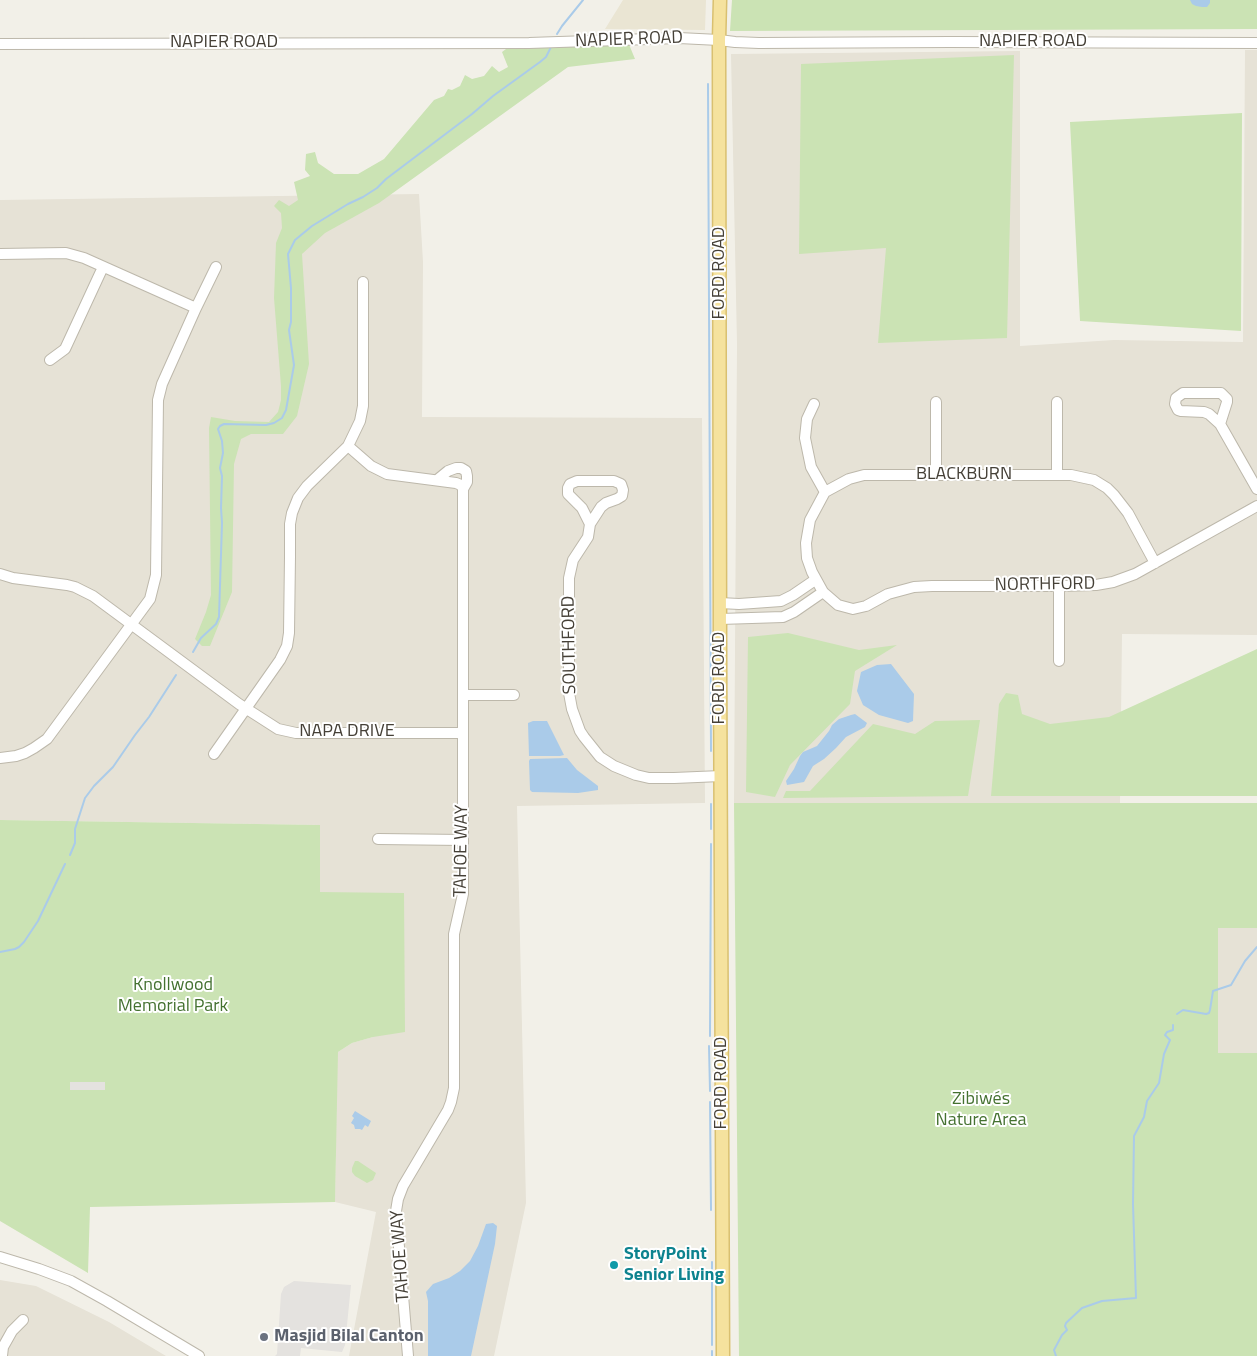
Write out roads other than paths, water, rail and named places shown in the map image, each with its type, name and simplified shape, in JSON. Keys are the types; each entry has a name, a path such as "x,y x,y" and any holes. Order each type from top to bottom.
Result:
{"main road":[{"name":"FORD ROAD","path":"720,0 723,1356"}],"street":[{"name":"NAPIER ROAD","path":"0,44 529,43 679,38 759,43 1257,43"},
{"path":"0,254 66,253 84,258 196,308"},
{"path":"50,360 65,349 103,267"},
{"path":"0,758 26,753 47,739 150,599 156,575 157,407 159,395 196,308 216,267"},
{"path":"214,754 280,660 287,646 289,633 290,524 298,498 307,486 348,446 360,421 363,406 363,282"},
{"path":"1220,424 1227,402 1227,399 1221,393 1183,393 1176,398 1175,404 1178,410 1204,412 1220,424 1257,489"},
{"path":"936,402 936,475"},
{"path":"1057,402 1057,474"},
{"path":"720,603 743,604 781,601 815,580 807,558 807,535 810,520 825,492 812,467 805,438 807,419 814,404"},
{"path":"348,446 371,466 387,474 456,483 461,485 463,489"},
{"name":"TAHOE WAY","path":"408,1356 396,1211 398,1199 404,1186 448,1110 453,1095 454,934 464,894 463,489 468,476 466,471 461,468 448,471 437,480"},
{"name":"BLACKBURN","path":"825,492 849,479 864,475 1057,474 1085,477 1107,488 1122,504 1155,563"},
{"name":"SOUTHFORD","path":"590,524 582,508 568,494 570,484 577,481 614,481 621,484 622,496 601,507 590,524 588,536 573,560 569,578 569,693 572,709 580,730 600,757 614,766 636,775 649,778 721,776"},
{"name":"NORTHFORD","path":"815,580 824,592 838,604 853,610 866,606 894,592 914,587 1096,585 1113,582 1135,574 1257,506"},
{"name":"NAPA DRIVE","path":"0,574 13,578 75,587 92,596 190,668 278,729 296,733 463,733"},
{"path":"1059,586 1059,661"},
{"path":"720,620 783,617 824,592"},
{"path":"464,695 514,695"},
{"path":"378,839 463,840"},
{"path":"0,1257 39,1269 71,1282 100,1297 199,1356"},
{"path":"2,1356 3,1347 12,1331 22,1320"}],"water":[{"path":"1190,0 1210,0 1210,3 1207,7 1202,7 1192,4"},
{"path":"891,664 914,694 913,721 908,723 879,715 863,705 857,691 861,672 877,665"},
{"path":"855,714 867,723 865,727 846,737 824,759 813,766 804,782 787,785 786,781 803,752 817,746 832,725 839,719"},
{"path":"547,721 564,755 529,756 528,723"},
{"path":"567,758 577,770 598,786 598,790 578,793 532,792 530,790 530,759"},
{"path":"355,1111 371,1121 368,1127 365,1125 362,1130 355,1129 351,1123"},
{"path":"493,1223 497,1226 495,1244 471,1356 428,1356 428,1301 426,1292 433,1284 449,1278 470,1261 486,1224"}],"waterway":[{"path":"557,34 583,0"},
{"path":"193,652 201,638 216,624 219,617 222,523 222,476 220,468 223,453 218,429 224,424 266,425 274,423 282,418 286,410 294,365 289,330 291,322 291,288 288,254 295,240 312,226 377,188 493,96 540,62 546,57 551,47"},
{"path":"708,84 711,751"},
{"path":"70,855 75,843 75,829 85,798 113,767 176,675"},
{"path":"711,804 711,829"},
{"path":"710,1036 711,844"},
{"path":"0,952 15,949 24,942 38,921 65,864"},
{"path":"1177,1014 1183,1010 1209,1013 1213,991 1231,985 1245,961 1257,947"},
{"path":"1056,1356 1054,1350 1067,1330 1066,1323 1082,1308 1102,1301 1136,1298 1133,1204 1134,1136 1144,1117 1147,1101 1159,1083 1164,1054 1170,1040 1165,1035 1173,1030 1173,1025"},
{"path":"709,1046 710,1091"},
{"path":"710,1102 711,1210"},
{"path":"712,1262 712,1345"},
{"path":"712,1351 712,1356"}],"place":[{"name":"StoryPoint Senior Living","path":"614,1265"},
{"name":"Masjid Bilal Canton","path":"264,1337"}],"park label":[{"name":"Knollwood Memorial Park","path":"173,996"},
{"name":"Zibiwés Nature Area","path":"981,1110"}]}
